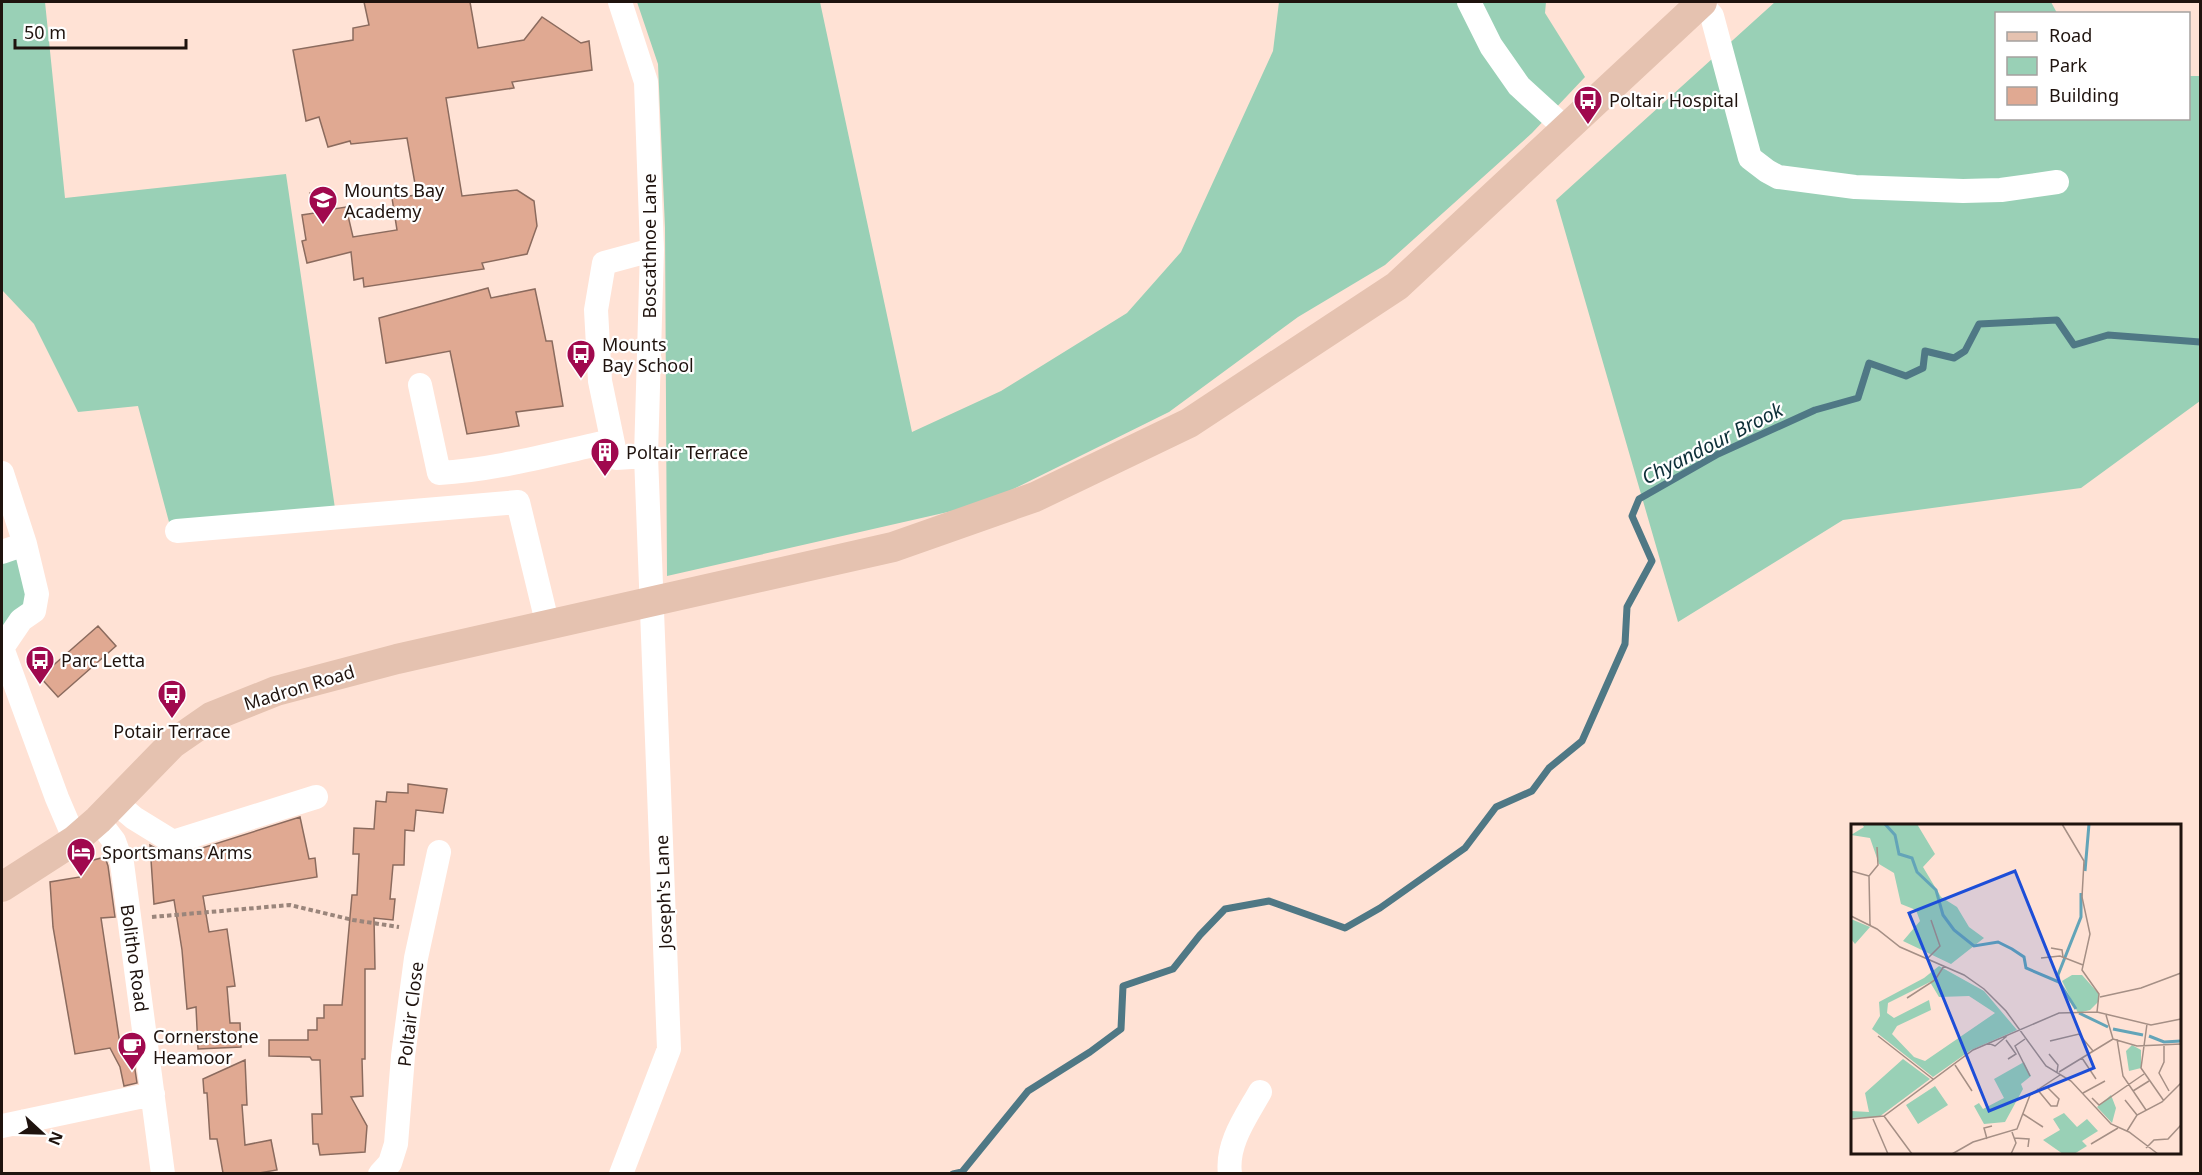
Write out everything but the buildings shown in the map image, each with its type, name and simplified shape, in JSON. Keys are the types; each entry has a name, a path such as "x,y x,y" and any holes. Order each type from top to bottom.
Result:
{"main road":[{"name":"Madron Road","path":"2,886 75,840 107,811 172,744 211,717 276,691 397,659 893,547 1035,497 1189,423 1397,286 1701,2"}],"street":[{"name":"Boscathnoe Lane","path":"620,2 646,82 652,250 646,456 653,602"},
{"path":"1469,2 1491,46 1519,86 1565,128"},
{"path":"1701,2 1712,16 1750,158 1778,177 1855,187 1963,191 2001,190 2057,182"},
{"path":"646,456 616,458 600,381 596,310 604,263 652,250"},
{"path":"420,385 439,472 459,472 505,464 612,441"},
{"path":"2,473 25,544 37,594 34,611 21,620 2,648 57,798 75,840"},
{"path":"177,531 518,502 548,626"},
{"path":"2,552 25,544"},
{"name":"Joseph's Lane","path":"621,1173 669,1049 653,602"},
{"path":"107,811 134,818 173,842 316,797"},
{"name":"Bolitho Road","path":"107,811 122,863 163,1173"},
{"name":"Poltair Close","path":"380,1173 390,1163 396,1144 403,1056 416,958 439,852"},
{"path":"1230,1173 1228,1160 1234,1140 1260,1092"},
{"path":"2,1126 153,1094"}],"path":[{"path":"152,917 290,905 345,919 405,928"}],"green space":[{"path":"2,2 45,2 65,198 286,174 337,522 173,537 138,406 78,412 34,324 2,290"},
{"path":"637,2 820,2 912,432 1001,391 1127,313 1181,252 1273,51 1279,2 1546,2 1545,13 1585,77 1532,133 1385,265 1298,317 1169,412 983,504 667,576 665,228 658,64"},
{"path":"1775,2 2051,2 2056,12 1995,12 1995,120 2190,120 2190,76 2200,76 2200,401 2081,488 1843,520 1678,622 1556,200"},
{"path":"25,544 37,594 2,648 2,552"}],"waterway":[{"name":"Chyandour Brook","path":"953,1174 962,1172 1028,1091 1090,1052 1121,1029 1123,986 1173,969 1200,935 1225,909 1269,901 1345,928 1380,908 1465,848 1496,807 1532,791 1549,768 1582,741 1625,644 1627,607 1652,561 1632,516 1639,499 1718,454 1815,410 1858,398 1869,363 1906,376 1923,368 1925,351 1954,358 1965,351 1979,324 2057,320 2074,345 2108,335 2200,342"}],"place":[{"name":"Poltair Hospital","path":"1588,126"},
{"name":"Mounts Bay Academy","path":"323,226"},
{"name":"Mounts Bay School","path":"581,380"},
{"name":"Poltair Terrace","path":"605,478"},
{"name":"Parc Letta","path":"40,686"},
{"name":"Potair Terrace","path":"172,720"},
{"name":"Sportsmans Arms","path":"81,878"},
{"name":"Cornerstone Heamoor","path":"132,1072"}]}
